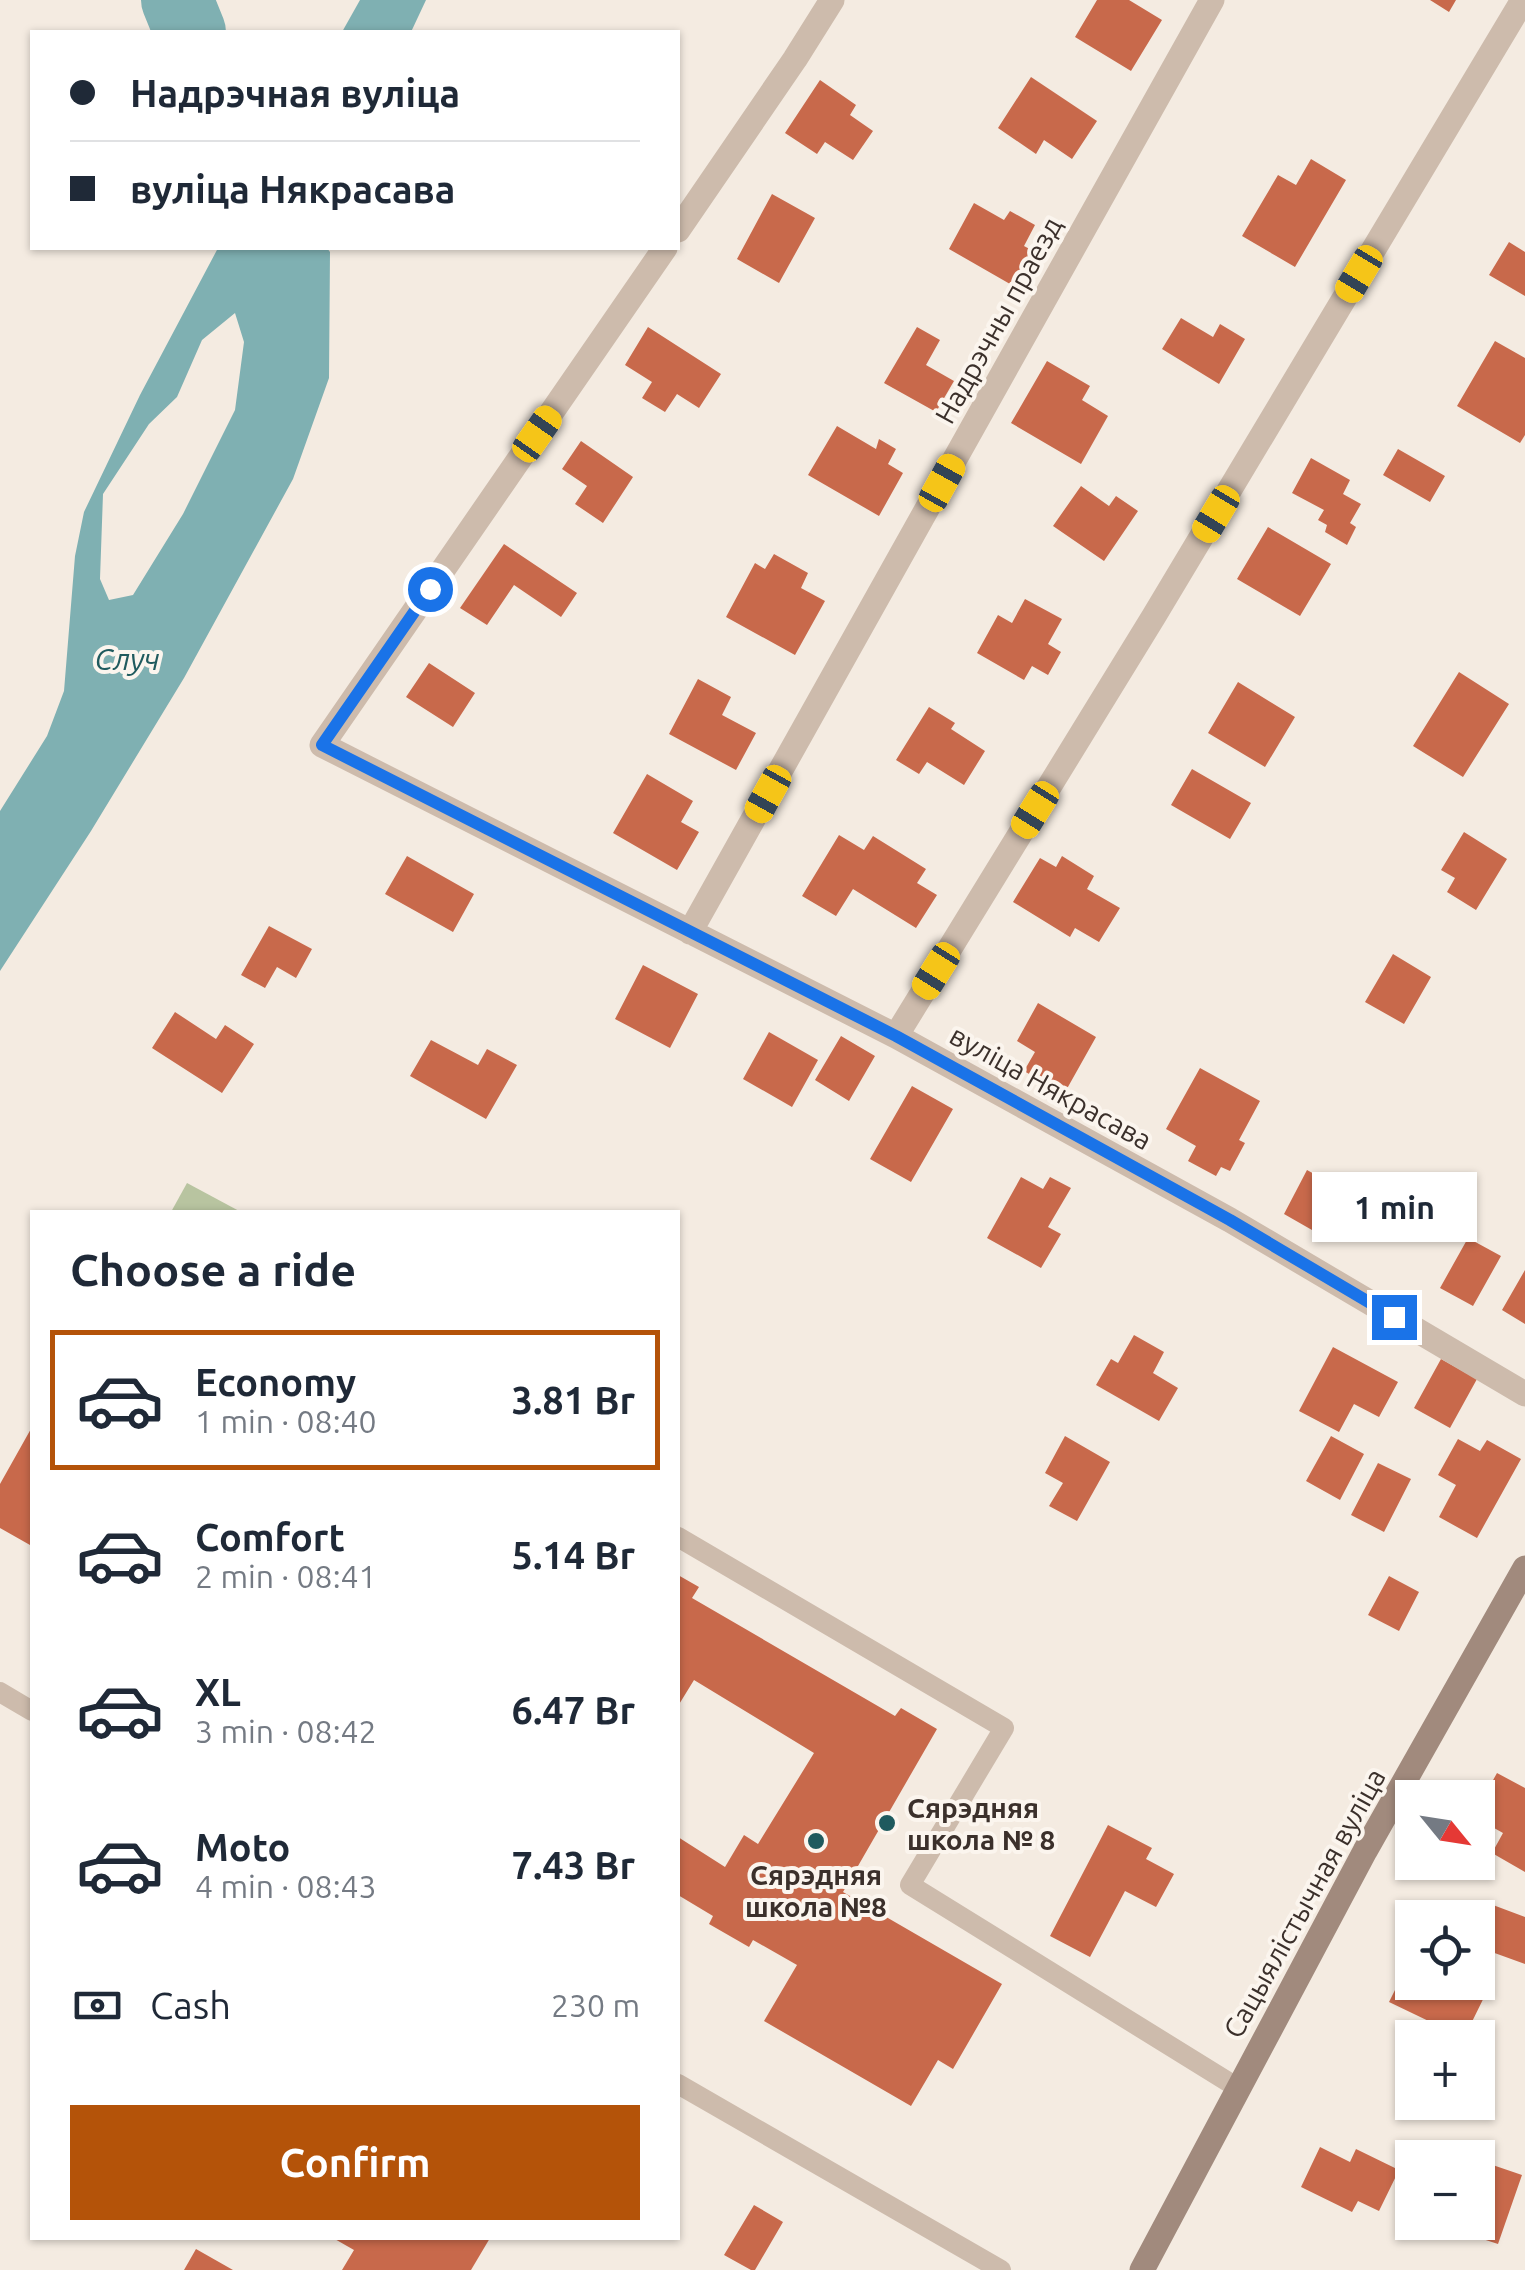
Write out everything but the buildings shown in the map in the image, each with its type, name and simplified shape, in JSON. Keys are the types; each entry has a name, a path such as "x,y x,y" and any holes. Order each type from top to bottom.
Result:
{"main road":[{"name":"Сацыялістычная вуліца","path":"1142,2270 1366,1851 1525,1568"}],"street":[{"path":"680,227 832,0"},
{"name":"Надрэчны праезд","path":"690,932 1212,0"},
{"path":"896,1036 1154,616 1523,0"},
{"name":"вуліца Някрасава","path":"665,250 322,745 896,1036 1230,1220 1525,1394"}],"lane":[{"path":"680,1538 1004,1728 910,1885 1238,2088"},
{"path":"0,1692 30,1710"},
{"path":"680,2085 1000,2270"}],"green space":[{"path":"187,1183 237,1210 172,1210"}],"water":[{"path":"360,0 426,0 412,30 343,30"},
{"name":"Случ","path":"217,250 328,250 329,378 293,479 184,678 0,971 0,811 47,736 64,691 75,556 84,512 140,395","holes":["235,313 244,342 235,410 183,514 133,595 109,600 100,579 103,494 149,424 177,397 202,340"]}],"waterway":[{"path":"177,0 189,30"}],"place":[{"name":"Сярэдняя школа № 8","path":"887,1823"},
{"name":"Сярэдняя школа №8","path":"816,1841"}],"route":[{"path":"430,589 322,745 896,1036 1230,1220 1394,1317"}]}
